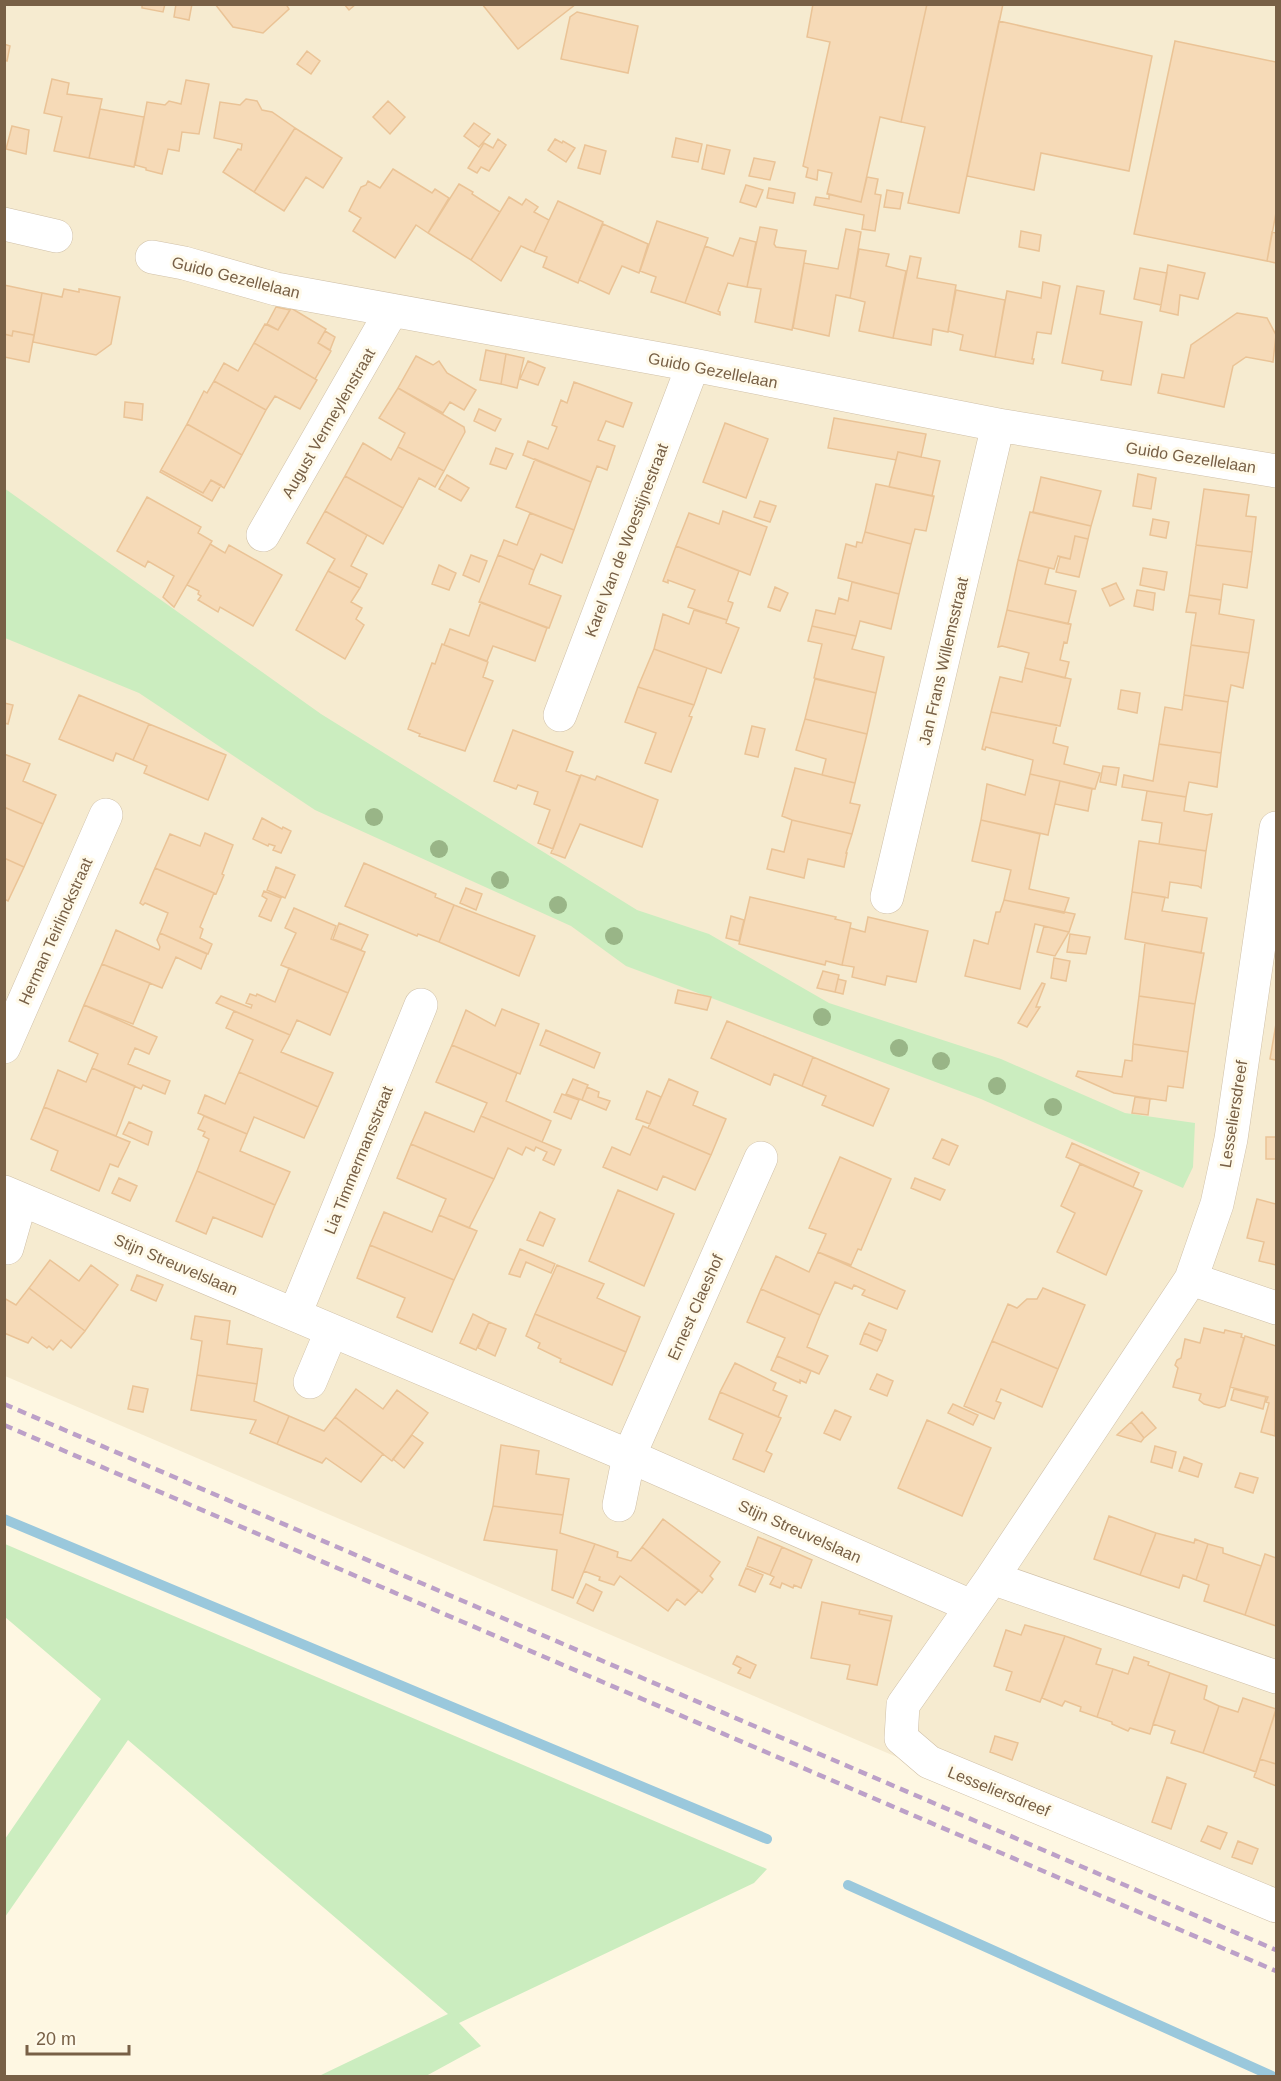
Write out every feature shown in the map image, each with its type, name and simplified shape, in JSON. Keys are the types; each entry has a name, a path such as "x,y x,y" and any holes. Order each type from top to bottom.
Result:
{"street":[{"path":"4,224 56,236"},
{"name":"Guido Gezellelaan","path":"152,257 184,263 276,289 693,365 998,425 1276,471"},
{"name":"August Vermeylenstraat","path":"263,535 392,310"},
{"name":"Karel Van de Woestijnestraat","path":"560,715 693,365"},
{"name":"Jan Frans Willemsstraat","path":"887,897 998,425"},
{"name":"Herman Teirlinckstraat","path":"4,1047 106,815"},
{"name":"Lesseliersdreef","path":"1276,828 1268,946 1217,1204 1191,1279 992,1578 903,1705 901,1738 929,1762 1276,1906"},
{"name":"Lia Timmermansstraat","path":"295,1314 421,1005"},
{"name":"Ernest Claeshof","path":"629,1456 760,1158"},
{"name":"Stijn Streuvelslaan","path":"7,1248 13,1195 295,1314 331,1332 629,1456 971,1606"},
{"path":"1191,1279 1276,1308"},
{"path":"310,1383 331,1332"},
{"path":"619,1504 629,1456"},
{"path":"992,1578 1276,1677"}],"shaded area":[{"path":"5,5 1276,5 1276,1919 5,1376"}],"green space":[{"path":"4,488 321,714 637,910 709,934 829,1003 1001,1059 1125,1113 1195,1123 1193,1167 1183,1188 981,1099 626,966 571,926 315,810 139,693 5,638"},
{"path":"5,1544 767,1869 754,1883 459,2023 481,2046 426,2076 319,2076 448,2014 128,1740 5,1917 5,1839 101,1699 5,1617"}],"building":[{"path":"142,4 165,4 163,12 142,8"},
{"path":"176,4 192,4 189,20 174,17"},
{"path":"215,4 286,4 289,9 263,33 233,27"},
{"path":"344,4 356,4 349,10"},
{"path":"482,4 576,4 518,49"},
{"path":"813,4 927,4 901,122 880,117 861,202 827,194 832,173 818,170 817,180 806,177 808,168 803,166 830,42 807,37"},
{"path":"927,4 1003,4 959,213 908,203 925,127 901,122"},
{"path":"577,12 638,26 628,73 561,59 570,17"},
{"path":"999,21 1152,56 1129,171 1041,153 1034,190 967,176"},
{"path":"1175,41 1276,62 1276,213 1267,261 1134,234"},
{"path":"4,44 10,46 7,61 4,60"},
{"path":"307,51 320,61 311,74 297,64"},
{"path":"52,79 69,83 67,94 102,99 89,158 54,151 62,117 44,113"},
{"path":"186,80 209,84 199,134 182,132 179,151 168,149 162,174 135,165 147,102 165,105 169,101 181,104"},
{"path":"246,99 257,101 262,110 272,112 295,128 254,192 223,172 238,149 241,150 242,144 214,138 220,102 240,105"},
{"path":"388,101 405,117 390,134 373,117"},
{"path":"100,109 144,117 134,167 89,158"},
{"path":"474,123 490,134 479,147 464,136"},
{"path":"12,126 29,130 26,154 6,149"},
{"path":"295,128 342,158 323,188 306,177 284,211 254,192"},
{"path":"676,138 702,144 698,162 672,157"},
{"path":"498,139 506,145 489,171 481,167 477,173 468,168 484,143 493,148"},
{"path":"555,139 575,148 566,162 548,150"},
{"path":"585,145 606,151 600,174 578,168"},
{"path":"707,145 730,150 724,174 702,169"},
{"path":"754,158 775,162 770,180 749,176"},
{"path":"393,169 432,193 435,189 449,198 428,233 416,225 395,258 353,231 361,218 349,211 361,187 368,181 380,188"},
{"path":"867,177 878,179 875,194 881,195 875,231 862,229 864,215 814,205 816,197 829,199 829,194 861,202"},
{"path":"459,184 500,212 471,260 428,233"},
{"path":"746,185 763,190 756,207 740,202"},
{"path":"769,188 795,193 793,203 767,198"},
{"path":"887,190 903,193 900,209 884,207"},
{"path":"509,197 522,205 526,199 538,207 534,212 549,220 534,252 521,246 501,281 471,260"},
{"path":"558,201 603,222 578,283 543,267 547,257 534,252"},
{"path":"657,221 708,238 685,303 651,292 656,277 640,271"},
{"path":"603,224 648,244 639,273 622,266 609,294 579,280"},
{"path":"760,227 777,230 774,244 776,247 806,251 792,330 755,322 761,289 747,287"},
{"path":"846,229 861,232 850,298 836,295 829,336 793,328 804,263 838,269"},
{"path":"1021,231 1041,235 1039,251 1019,247"},
{"path":"1272,232 1276,233 1276,263 1267,261"},
{"path":"740,238 756,242 747,287 728,283 718,311 720,315 685,303 705,246 733,256"},
{"path":"859,249 889,254 886,266 906,271 893,338 859,331 865,302 850,298"},
{"path":"910,256 921,258 917,278 956,285 948,332 933,329 931,345 893,338"},
{"path":"1168,265 1205,273 1198,299 1180,295 1178,315 1160,311"},
{"path":"1140,268 1167,273 1161,305 1134,299"},
{"path":"1043,282 1060,286 1051,334 1037,332 1033,364 995,357 1007,291 1041,298"},
{"path":"4,285 42,293 34,335 13,331 12,336 4,334"},
{"path":"1077,286 1104,291 1100,314 1142,322 1131,385 1101,380 1103,371 1062,363"},
{"path":"64,289 79,292 79,289 120,297 111,344 96,355 33,342 42,293 62,297"},
{"path":"956,290 1005,300 995,357 960,350 963,335 948,331"},
{"path":"276,307 290,310 278,330 267,324"},
{"path":"291,308 326,329 318,343 331,351 315,379 254,343 265,324 278,330"},
{"path":"1237,313 1267,318 1276,335 1273,362 1246,357 1233,366 1224,407 1158,393 1162,374 1184,378 1191,345"},
{"path":"13,331 34,335 29,362 4,357 4,334 12,336"},
{"path":"325,331 335,337 330,350 318,343"},
{"path":"254,343 317,380 300,409 275,396 266,410 214,381 224,363 238,371"},
{"path":"486,350 506,354 501,384 480,380"},
{"path":"506,354 524,358 517,388 501,384"},
{"path":"416,356 433,365 439,361 447,373 476,390 464,410 450,402 443,413 398,388"},
{"path":"528,361 545,368 538,385 520,379"},
{"path":"214,381 266,410 242,455 187,424 204,391 207,393"},
{"path":"574,382 632,403 623,427 606,421 598,440 615,446 607,470 597,466 591,482 523,455 528,441 548,449 557,427 552,425 561,400 567,403"},
{"path":"398,388 464,427 465,432 444,471 398,447 405,433 379,418"},
{"path":"125,402 143,404 142,420 124,417"},
{"path":"479,409 501,419 495,431 474,421"},
{"path":"834,418 926,434 921,457 898,452 896,460 828,448"},
{"path":"725,423 768,439 746,498 703,482"},
{"path":"187,424 242,455 224,488 211,480 203,493 161,470"},
{"path":"363,443 391,460 398,447 444,471 435,487 419,478 403,508 345,476"},
{"path":"496,448 513,454 506,469 490,464"},
{"path":"898,452 940,461 932,496 889,487"},
{"path":"535,459 591,482 574,530 516,507"},
{"path":"161,470 203,493 211,480 221,485 212,501 160,472"},
{"path":"1138,474 1156,478 1151,509 1133,506"},
{"path":"447,475 469,488 461,501 439,489"},
{"path":"345,476 403,508 383,544 325,511"},
{"path":"1041,477 1101,491 1091,526 1033,512"},
{"path":"876,484 934,496 926,531 915,529 911,544 865,532"},
{"path":"1204,489 1249,495 1246,516 1256,517 1252,552 1196,545"},
{"path":"147,497 201,527 198,533 212,541 174,607 163,597 174,576 148,561 145,567 117,551"},
{"path":"760,501 776,506 770,522 754,517"},
{"path":"325,511 367,535 351,566 367,574 360,588 328,571 335,559 307,543"},
{"path":"723,511 767,527 750,575 676,546 689,513 719,524"},
{"path":"1030,512 1091,526 1088,539 1075,536 1070,559 1058,556 1054,569 1018,560"},
{"path":"530,513 574,530 562,563 541,554 534,570 498,555 504,540 517,545"},
{"path":"1153,519 1169,522 1166,538 1150,535"},
{"path":"865,532 911,544 899,594 838,578 846,544 856,547 857,542 862,543"},
{"path":"1075,536 1088,539 1079,577 1056,572 1060,557 1070,559"},
{"path":"210,544 225,553 229,545 282,575 253,626 220,607 218,612 198,600 201,596 198,594 199,591 187,585"},
{"path":"1196,545 1252,552 1247,588 1223,584 1221,600 1189,595"},
{"path":"676,546 739,571 728,601 733,603 727,620 688,607 695,590 668,580 668,583 663,581"},
{"path":"471,555 487,561 479,582 463,575"},
{"path":"498,555 534,570 529,584 561,596 549,628 479,602"},
{"path":"1018,560 1049,568 1045,584 1076,591 1068,624 1007,610"},
{"path":"439,565 456,573 449,590 432,584"},
{"path":"1143,568 1167,572 1164,590 1140,585"},
{"path":"328,571 360,588 351,602 362,608 356,619 364,625 345,659 296,630"},
{"path":"852,582 899,594 891,629 860,621 856,636 812,626 816,610 835,614 839,598 848,601"},
{"path":"1116,583 1124,599 1110,606 1102,589"},
{"path":"775,587 788,593 780,611 768,607"},
{"path":"1137,590 1155,593 1153,610 1134,606"},
{"path":"1189,595 1221,600 1219,614 1254,620 1249,653 1191,645 1196,613 1186,612"},
{"path":"481,602 547,628 535,661 493,646 487,661 444,645 450,629 469,636"},
{"path":"694,610 727,620 726,623 739,628 721,673 654,649 663,614 689,624"},
{"path":"1007,610 1071,624 1060,660 1069,662 1065,678 1025,668 1029,653 998,647"},
{"path":"812,626 856,636 852,649 884,657 876,693 814,678 822,644 808,641"},
{"path":"442,644 488,662 483,677 493,681 465,751 419,736 420,734 408,729 432,663 435,664"},
{"path":"1191,645 1249,653 1243,688 1231,685 1228,702 1184,695"},
{"path":"654,649 707,668 694,705 638,687"},
{"path":"1025,668 1071,679 1060,726 991,712 1000,677 1022,682"},
{"path":"815,679 876,693 867,734 805,719"},
{"path":"638,687 694,705 689,716 692,717 671,772 645,763 656,733 625,722"},
{"path":"1121,690 1140,693 1137,713 1118,709"},
{"path":"79,695 149,724 133,760 116,753 113,761 59,739"},
{"path":"1184,695 1228,702 1221,753 1159,744 1165,707 1182,710"},
{"path":"4,703 13,705 8,724 4,723"},
{"path":"991,712 1057,725 1053,743 1068,747 1064,764 1100,773 1095,789 1030,774 1033,760 986,747 985,750 982,749"},
{"path":"805,719 867,734 855,783 822,775 826,759 796,750"},
{"path":"149,724 226,755 208,800 144,773 147,766 133,760"},
{"path":"752,726 765,729 758,757 745,754"},
{"path":"513,730 573,752 566,771 580,776 553,849 538,843 550,810 534,804 538,792 518,785 516,789 494,781"},
{"path":"1159,744 1221,753 1217,787 1189,782 1186,797 1122,787 1124,775 1153,781"},
{"path":"4,754 30,764 23,781 56,795 43,824 4,807"},
{"path":"1103,766 1119,768 1116,785 1100,782"},
{"path":"795,768 855,783 850,803 860,805 852,834 782,816"},
{"path":"1030,774 1060,781 1048,835 981,820 987,784 1025,795"},
{"path":"581,775 595,780 597,776 658,800 642,847 580,824 565,858 551,853"},
{"path":"1060,781 1092,789 1088,811 1055,804"},
{"path":"1147,791 1186,797 1184,811 1212,814 1206,851 1159,844 1162,823 1142,820"},
{"path":"4,807 43,824 24,867 4,858"},
{"path":"262,818 282,829 283,827 291,831 281,853 273,850 275,846 269,844 268,846 253,839"},
{"path":"792,820 852,834 844,867 808,859 804,878 767,869 772,849 784,852"},
{"path":"981,820 1040,834 1029,889 1069,898 1064,913 1004,900 1011,870 972,861"},
{"path":"205,833 233,845 216,894 155,868 170,834 200,846"},
{"path":"1139,841 1206,851 1201,888 1170,882 1168,898 1132,892"},
{"path":"4,858 24,867 8,901 4,899"},
{"path":"364,863 436,894 435,897 454,905 439,942 418,934 417,936 345,906"},
{"path":"276,867 295,875 285,898 267,890"},
{"path":"155,868 214,893 200,927 203,929 200,938 212,944 208,954 160,933 168,913 140,903"},
{"path":"466,888 482,894 476,910 460,903"},
{"path":"264,891 281,898 271,921 259,916 267,899 262,896"},
{"path":"1132,892 1165,897 1162,911 1207,918 1201,953 1125,939"},
{"path":"750,897 836,917 835,919 851,923 842,965 826,961 825,965 739,944"},
{"path":"1004,900 1075,914 1069,932 1035,924 1020,989 965,976 974,940 988,944 996,912 1000,912"},
{"path":"454,905 535,936 519,976 439,942"},
{"path":"294,908 336,926 331,939 365,952 348,993 281,965 296,933 285,928"},
{"path":"731,916 744,920 739,941 726,938"},
{"path":"868,917 928,931 916,982 887,976 885,985 852,977 854,967 842,965 850,928 865,932"},
{"path":"339,923 368,935 361,950 333,939"},
{"path":"1044,926 1069,932 1055,956 1037,952"},
{"path":"116,930 159,950 157,940 160,933 207,954 201,969 176,957 162,988 102,964"},
{"path":"1070,934 1090,937 1086,954 1067,952"},
{"path":"1145,943 1204,953 1195,1004 1139,996"},
{"path":"1054,958 1070,961 1066,981 1051,978"},
{"path":"102,964 150,983 133,1024 84,1005"},
{"path":"289,968 348,993 330,1035 297,1020 290,1035 216,1003 221,996 251,1008 252,1005 246,1003 250,994 256,996 257,994 275,1002"},
{"path":"823,971 839,975 835,992 817,988"},
{"path":"838,979 846,981 843,994 835,992"},
{"path":"1042,983 1045,984 1036,1007 1040,1007 1027,1027 1018,1023"},
{"path":"678,990 711,997 707,1010 675,1003"},
{"path":"1139,996 1195,1004 1188,1052 1133,1044"},
{"path":"84,1005 157,1037 149,1054 135,1048 128,1064 170,1081 165,1094 143,1085 141,1089 92,1068 98,1054 69,1041"},
{"path":"502,1009 539,1024 520,1074 452,1045 466,1010 495,1026"},
{"path":"234,1011 290,1035 281,1052 333,1073 318,1107 239,1072 253,1040 226,1028"},
{"path":"727,1021 813,1057 802,1086 774,1074 770,1085 711,1058"},
{"path":"1276,1024 1276,1060 1270,1059"},
{"path":"546,1030 600,1053 594,1068 540,1045"},
{"path":"1133,1044 1188,1052 1183,1088 1168,1086 1166,1101 1114,1093 1076,1076 1078,1071 1122,1077 1125,1060 1132,1061"},
{"path":"452,1045 517,1073 506,1101 551,1121 542,1142 481,1116 487,1103 436,1082"},
{"path":"813,1057 889,1089 873,1126 822,1105 826,1096 802,1086"},
{"path":"92,1068 135,1086 116,1136 44,1107 58,1070 86,1082"},
{"path":"239,1072 318,1107 304,1138 254,1117 247,1134 198,1113 205,1095 225,1104"},
{"path":"573,1079 588,1085 582,1100 566,1094"},
{"path":"669,1079 698,1092 693,1105 726,1119 711,1155 648,1128"},
{"path":"587,1087 599,1092 598,1097 610,1101 606,1110 582,1100"},
{"path":"647,1091 661,1097 650,1124 636,1119"},
{"path":"562,1094 579,1100 571,1119 554,1112"},
{"path":"1135,1097 1150,1099 1148,1115 1132,1113"},
{"path":"44,1107 130,1142 118,1167 110,1164 99,1191 51,1170 58,1151 31,1139"},
{"path":"425,1112 474,1132 481,1116 561,1150 554,1165 543,1160 547,1152 536,1147 534,1151 526,1147 522,1155 508,1148 494,1179 411,1144"},
{"path":"204,1116 247,1134 240,1151 290,1172 275,1205 197,1171 209,1139 203,1136 205,1132 198,1129"},
{"path":"129,1122 152,1132 148,1145 123,1134"},
{"path":"643,1126 711,1155 695,1190 663,1176 657,1190 603,1167 612,1147 630,1155"},
{"path":"1266,1137 1276,1137 1276,1159 1266,1159"},
{"path":"942,1139 958,1146 949,1165 933,1158"},
{"path":"1072,1143 1139,1173 1133,1187 1066,1157"},
{"path":"411,1144 494,1179 469,1228 439,1215 446,1199 397,1178"},
{"path":"840,1157 891,1179 861,1250 858,1249 851,1265 818,1252 826,1234 809,1228"},
{"path":"1080,1164 1142,1191 1106,1275 1057,1252 1075,1213 1061,1206"},
{"path":"197,1171 275,1205 262,1237 213,1217 206,1234 176,1221"},
{"path":"119,1178 137,1186 130,1201 112,1193"},
{"path":"915,1178 945,1190 940,1200 911,1188"},
{"path":"618,1190 674,1214 644,1286 589,1261"},
{"path":"1257,1199 1276,1204 1276,1265 1259,1261 1264,1242 1247,1238"},
{"path":"384,1212 432,1232 439,1215 477,1231 454,1280 370,1245"},
{"path":"540,1212 555,1219 543,1246 527,1240"},
{"path":"370,1245 454,1280 432,1332 397,1317 405,1298 357,1278"},
{"path":"520,1249 555,1264 551,1273 526,1262 520,1277 509,1274"},
{"path":"818,1252 905,1291 897,1309 862,1295 865,1290 854,1285 852,1289 835,1282 820,1315 761,1289 776,1256 809,1272"},
{"path":"50,1260 79,1281 91,1265 118,1285 85,1331 29,1288"},
{"path":"557,1265 604,1284 597,1298 640,1317 626,1352 535,1314"},
{"path":"137,1275 163,1285 156,1301 131,1290"},
{"path":"29,1288 85,1331 71,1348 61,1340 53,1350 32,1337 28,1343 4,1333 4,1298 16,1305"},
{"path":"1043,1288 1085,1305 1058,1369 992,1341 1008,1304 1017,1308 1027,1299 1037,1299"},
{"path":"761,1289 820,1315 807,1347 828,1356 819,1374 777,1356 785,1338 747,1322"},
{"path":"473,1314 489,1322 476,1350 460,1343"},
{"path":"535,1314 626,1352 612,1385 560,1362 561,1359 538,1348 540,1343 526,1336"},
{"path":"195,1316 230,1321 227,1344 262,1349 257,1384 197,1375 202,1341 191,1339"},
{"path":"489,1322 506,1329 495,1356 478,1348"},
{"path":"869,1323 886,1330 882,1341 864,1333"},
{"path":"1204,1328 1224,1333 1225,1330 1242,1334 1241,1337 1244,1338 1225,1406 1219,1408 1204,1404 1199,1400 1201,1394 1173,1387 1178,1368 1175,1365 1181,1358 1185,1339 1200,1343"},
{"path":"864,1333 882,1341 877,1351 860,1344"},
{"path":"1245,1336 1276,1346 1275,1436 1261,1432 1269,1403 1266,1402 1268,1397 1230,1387"},
{"path":"992,1341 1058,1369 1042,1407 1001,1389 996,1401 1001,1403 994,1419 964,1406"},
{"path":"777,1356 811,1371 806,1383 800,1380 800,1383 771,1370"},
{"path":"735,1363 776,1383 773,1390 787,1396 778,1417 720,1392"},
{"path":"877,1374 893,1381 887,1396 870,1389"},
{"path":"197,1375 257,1384 254,1401 289,1416 277,1444 250,1433 256,1420 191,1410"},
{"path":"133,1386 148,1389 143,1412 128,1409"},
{"path":"356,1389 383,1409 397,1390 428,1413 392,1461 335,1417"},
{"path":"1234,1389 1266,1397 1263,1409 1231,1400"},
{"path":"720,1392 781,1418 766,1451 772,1454 764,1472 733,1459 743,1434 709,1419"},
{"path":"953,1404 978,1415 973,1425 948,1413"},
{"path":"835,1410 851,1417 840,1440 824,1433"},
{"path":"1142,1412 1156,1428 1144,1438 1131,1422"},
{"path":"289,1416 324,1431 335,1417 383,1454 361,1482 326,1458 322,1463 277,1444"},
{"path":"927,1420 991,1448 962,1516 898,1488"},
{"path":"1131,1422 1144,1438 1141,1442 1117,1435"},
{"path":"412,1435 423,1443 404,1468 393,1459"},
{"path":"501,1445 539,1451 536,1474 569,1479 563,1515 493,1506"},
{"path":"1155,1446 1176,1452 1172,1468 1151,1462"},
{"path":"1184,1457 1202,1464 1198,1477 1179,1471"},
{"path":"1240,1473 1258,1478 1253,1493 1235,1487"},
{"path":"493,1506 563,1515 560,1533 595,1544 573,1598 552,1590 557,1550 484,1540"},
{"path":"1109,1516 1156,1533 1140,1575 1094,1559"},
{"path":"663,1519 720,1562 710,1576 713,1579 702,1593 642,1547"},
{"path":"1156,1533 1194,1543 1195,1539 1208,1544 1196,1580 1183,1575 1179,1588 1140,1575"},
{"path":"758,1537 782,1547 770,1575 747,1566"},
{"path":"595,1544 618,1552 617,1557 631,1561 642,1547 699,1590 685,1605 677,1599 668,1611 620,1576 614,1585 599,1580 600,1577 584,1571"},
{"path":"1208,1544 1223,1548 1223,1553 1261,1566 1245,1615 1204,1601 1209,1585 1196,1580"},
{"path":"782,1547 812,1560 801,1588 794,1585 793,1588 782,1583 780,1588 770,1584 774,1577 770,1575"},
{"path":"1265,1554 1276,1558 1276,1626 1245,1615"},
{"path":"746,1568 763,1575 755,1592 739,1585"},
{"path":"586,1584 602,1592 593,1611 577,1603"},
{"path":"822,1602 860,1610 859,1614 891,1621 877,1685 847,1679 850,1665 811,1658"},
{"path":"860,1610 892,1616 891,1621 859,1614"},
{"path":"1025,1625 1065,1636 1040,1702 1006,1690 1012,1672 994,1666 1006,1630 1021,1635"},
{"path":"1065,1636 1101,1649 1096,1664 1113,1669 1097,1717 1080,1711 1081,1707 1065,1701 1062,1706 1042,1698"},
{"path":"737,1656 756,1665 750,1678 738,1673 741,1668 733,1664"},
{"path":"1134,1657 1170,1673 1150,1734 1130,1728 1128,1731 1097,1717 1113,1669 1128,1674"},
{"path":"1170,1673 1207,1686 1204,1699 1219,1706 1203,1753 1171,1743 1175,1731 1153,1724"},
{"path":"1243,1698 1276,1709 1256,1772 1203,1753 1219,1706 1238,1712"},
{"path":"1276,1710 1276,1764 1260,1759"},
{"path":"995,1736 1018,1743 1012,1760 990,1752"},
{"path":"1260,1759 1276,1764 1276,1786 1254,1777"},
{"path":"1167,1777 1186,1784 1171,1829 1152,1822"},
{"path":"1208,1826 1227,1833 1220,1849 1201,1841"},
{"path":"1238,1841 1258,1849 1252,1864 1232,1857"}],"waterway":[{"path":"4,1519 767,1839"},
{"path":"848,1885 1272,2076"}],"railway":[{"path":"4,1404 1276,1950"},
{"path":"4,1425 1276,1971"}]}
